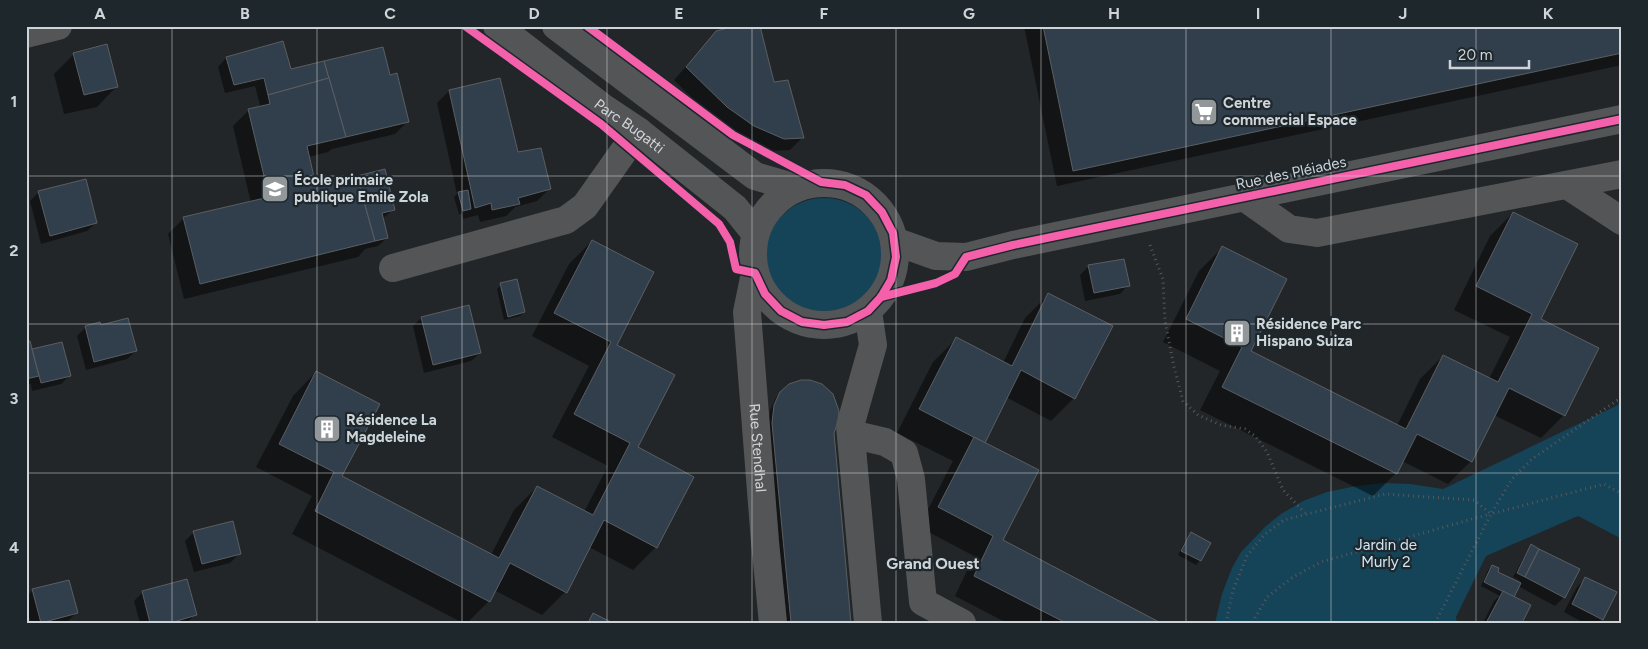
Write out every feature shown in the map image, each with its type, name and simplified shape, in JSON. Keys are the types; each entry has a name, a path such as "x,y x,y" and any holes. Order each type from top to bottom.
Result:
{"street":[{"path":"26,34 58,26"},
{"name":"Parc Bugatti","path":"497,26 597,103 638,131 735,208 755,233"},
{"path":"556,26 755,176 796,188"},
{"name":"Rue des Pléiades","path":"894,241 936,256 966,257 1013,245 1622,119"},
{"path":"393,268 566,220 585,206 638,131"},
{"path":"1244,197 1289,229 1317,233 1622,174"},
{"path":"821,182 845,185 866,195 882,212 893,233 896,257 891,280 881,297 868,311 847,322 824,325 802,322 781,311 765,294 755,273 753,253 755,233 764,214 778,198 796,188 821,182"},
{"path":"1567,185 1622,221"},
{"name":"Rue Stendhal","path":"755,273 747,312 773,623"},
{"path":"868,311 873,345 850,426 868,623"},
{"path":"851,434 885,442 904,453 912,479 924,612 962,623"}],"path":[{"path":"1130,221 1152,247 1163,279 1165,321 1183,400 1198,415 1221,426 1245,429 1255,436 1267,452 1283,490 1306,514"},
{"path":"1435,623 1491,514 1512,479 1532,459 1622,398"},
{"path":"1254,623 1268,597 1293,577 1321,562 1604,484 1622,494"},
{"path":"1226,623 1233,590 1248,556 1264,535 1284,520 1384,494 1474,500 1491,514"}],"green space":[{"path":"824,198 847,202 866,215 879,234 883,257 879,280 866,299 847,312 824,316 801,312 782,299 769,280 765,257 769,234 782,215 801,202"},
{"name":"Jardin de Murly 2","path":"1622,397 1622,539 1578,516 1486,556 1456,617 1457,623 1215,623 1222,594 1232,568 1241,552 1266,526 1281,514 1303,501 1327,492 1384,483 1410,484 1443,489 1618,405"}],"building":[{"path":"736,26 760,26 774,82 788,80 804,138 784,139 754,126 727,107 686,67 716,31"},
{"name":"Centre commercial Espace","path":"1043,26 1622,26 1622,53 1073,171"},
{"path":"283,41 291,69 324,61 329,78 268,95 264,78 234,85 226,57"},
{"path":"107,44 118,87 84,95 73,53"},
{"path":"383,47 390,75 397,73 409,122 346,137 324,61"},
{"path":"329,78 346,137 307,146 316,186 357,176 375,241 200,284 183,217 269,197 248,109 270,104 268,95"},
{"path":"500,78 518,152 541,148 551,189 518,198 520,204 492,210 491,203 475,208 449,90"},
{"path":"385,169 395,210 382,213 388,238 375,241 357,176"},
{"path":"86,179 97,223 50,236 38,191"},
{"path":"468,190 471,209 463,211 458,192"},
{"name":"Résidence Parc Hispano Suiza","path":"1513,212 1578,244 1541,319 1599,348 1565,416 1509,388 1472,462 1417,434 1397,474 1222,387 1242,347 1186,319 1222,246 1287,279 1251,351 1406,429 1443,355 1498,382 1516,347 1532,314 1476,286"},
{"name":"Résidence La Magdeleine","path":"592,240 654,272 617,345 675,375 638,447 694,477 657,548 604,520 567,593 510,563 490,602 315,511 334,472 279,444 316,371 380,404 342,476 499,558 537,486 593,515 630,443 574,414 611,342 554,313"},
{"path":"1124,259 1130,286 1094,293 1088,265"},
{"path":"517,279 525,312 508,317 500,283"},
{"path":"1048,293 1113,326 1075,399 1021,370 985,443 919,409 956,337 1012,366"},
{"path":"469,305 481,353 433,365 421,317"},
{"path":"128,318 137,351 94,362 85,326 100,322 101,325"},
{"path":"30,341 39,376 26,379 26,342"},
{"path":"62,342 71,376 41,383 32,349"},
{"path":"801,380 810,380 822,384 833,394 839,411 834,433 851,623 791,623 772,423 774,405 780,392 789,384"},
{"path":"974,437 1039,470 1003,540 1161,623 1066,623 974,576 993,536 938,507"},
{"path":"233,521 241,554 202,564 193,531"},
{"path":"1191,532 1211,543 1201,561 1181,551"},
{"path":"1531,544 1539,549 1525,577 1517,573"},
{"path":"1539,549 1580,569 1565,598 1525,577"},
{"path":"1492,565 1499,568 1498,572 1521,583 1514,597 1484,582"},
{"path":"1585,577 1617,592 1603,620 1572,604"},
{"path":"187,579 197,615 170,623 150,623 142,591"},
{"path":"69,580 78,613 41,623 32,589"},
{"path":"1503,591 1531,605 1522,623 1486,623"},
{"path":"593,613 611,622 611,623 588,623"}],"cycle path":[{"path":"465,26 601,124 719,224 730,242 736,269 755,273 765,294 781,311 802,322 824,325 847,322 868,311 881,297 891,280 896,257 893,233 882,212 866,195 845,185 821,182 733,135 587,26"},
{"path":"881,297 936,283 955,274 966,257 1013,245 1622,119"}],"place":[{"name":"Centre commercial Espace","path":"1204,112"},
{"name":"École primaire publique Emile Zola","path":"275,189"},
{"name":"Résidence Parc Hispano Suiza","path":"1237,333"},
{"name":"Résidence La Magdeleine","path":"327,429"}],"district":[{"name":"Grand Ouest","path":"933,563"}]}
